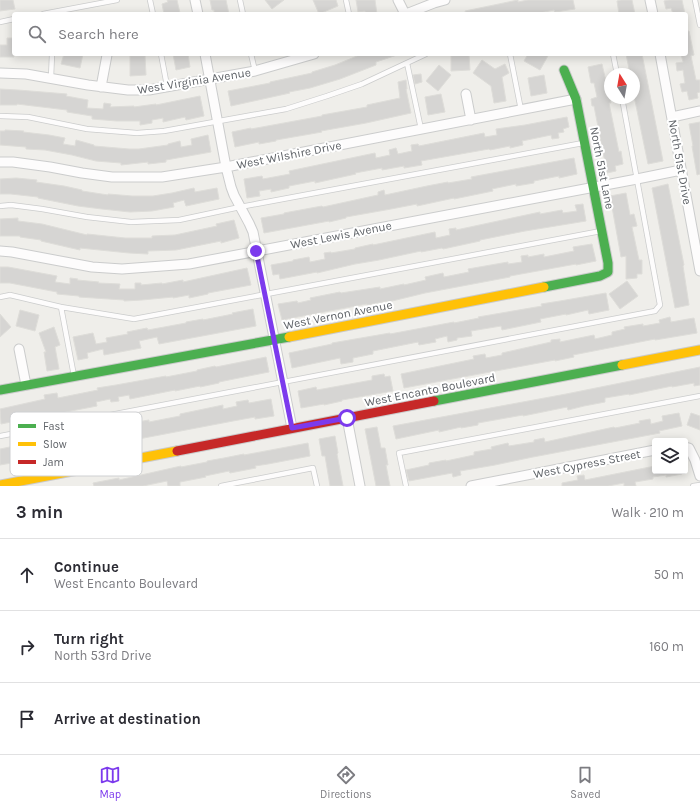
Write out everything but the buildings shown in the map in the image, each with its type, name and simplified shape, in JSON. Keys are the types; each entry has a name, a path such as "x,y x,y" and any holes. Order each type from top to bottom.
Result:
{"street":[{"path":"195,0 198,12"},
{"path":"398,0 404,12"},
{"path":"410,12 445,0"},
{"path":"650,0 653,12"},
{"path":"101,87 107,56"},
{"path":"205,56 226,167 234,196 253,232 292,428"},
{"name":"West Virginia Avenue","path":"0,73 26,74 101,87 128,90 149,90 255,71 304,56"},
{"name":"North 51st Drive","path":"660,56 700,271"},
{"name":"North 51st Lane","path":"564,70 576,99 608,263 608,272"},
{"path":"466,94 471,120"},
{"name":"West Wilshire Drive","path":"0,162 50,166 82,173 112,177 162,177 226,167 576,99"},
{"path":"672,117 700,111"},
{"name":"West Lewis Avenue","path":"0,251 92,267 122,269 189,264 594,188 681,170"},
{"name":"West Vernon Avenue","path":"0,390 274,340 592,278 608,272"},
{"path":"19,349 26,385"},
{"name":"West Encanto Boulevard","path":"142,457 700,350"},
{"path":"347,418 360,486"},
{"path":"688,449 695,460 700,476"},
{"name":"West Cypress Street","path":"471,486 652,451"},
{"name":"West Encanto Boulevard","path":"0,485 46,476"}],"lane":[{"path":"59,12 117,0"},
{"path":"150,0 153,12"},
{"path":"240,0 243,12"},
{"path":"346,0 349,12"},
{"path":"695,0 700,25"},
{"path":"0,22 12,19"},
{"path":"51,78 52,56"},
{"path":"161,56 166,86"},
{"path":"251,56 255,71"},
{"path":"0,116 28,117 87,129 137,133 164,131 286,108 362,84 422,56"},
{"path":"510,56 521,110"},
{"path":"613,56 616,68"},
{"path":"407,63 421,129"},
{"path":"126,412 655,311 660,305 623,104"},
{"path":"0,206 11,205 87,217 131,222 179,220 240,207 585,143"},
{"path":"0,297 10,295 61,307 134,319 601,231"},
{"path":"61,307 74,376"},
{"path":"406,486 399,453 700,396"},
{"path":"0,436 10,434"},
{"path":"221,486 313,468 317,486"},
{"path":"693,486 700,485"}],"traffic: fast":[{"path":"544,287 600,276 608,272 608,263 576,99 564,70"},
{"path":"0,390 289,337"},
{"path":"434,401 622,365"}],"traffic: slow":[{"path":"289,337 544,287"},
{"path":"622,365 700,350"},
{"path":"142,458 177,451"},
{"path":"0,485 47,476"}],"traffic: jam":[{"path":"177,451 434,401"}],"route":[{"path":"256,251 292,428 347,418"}]}
